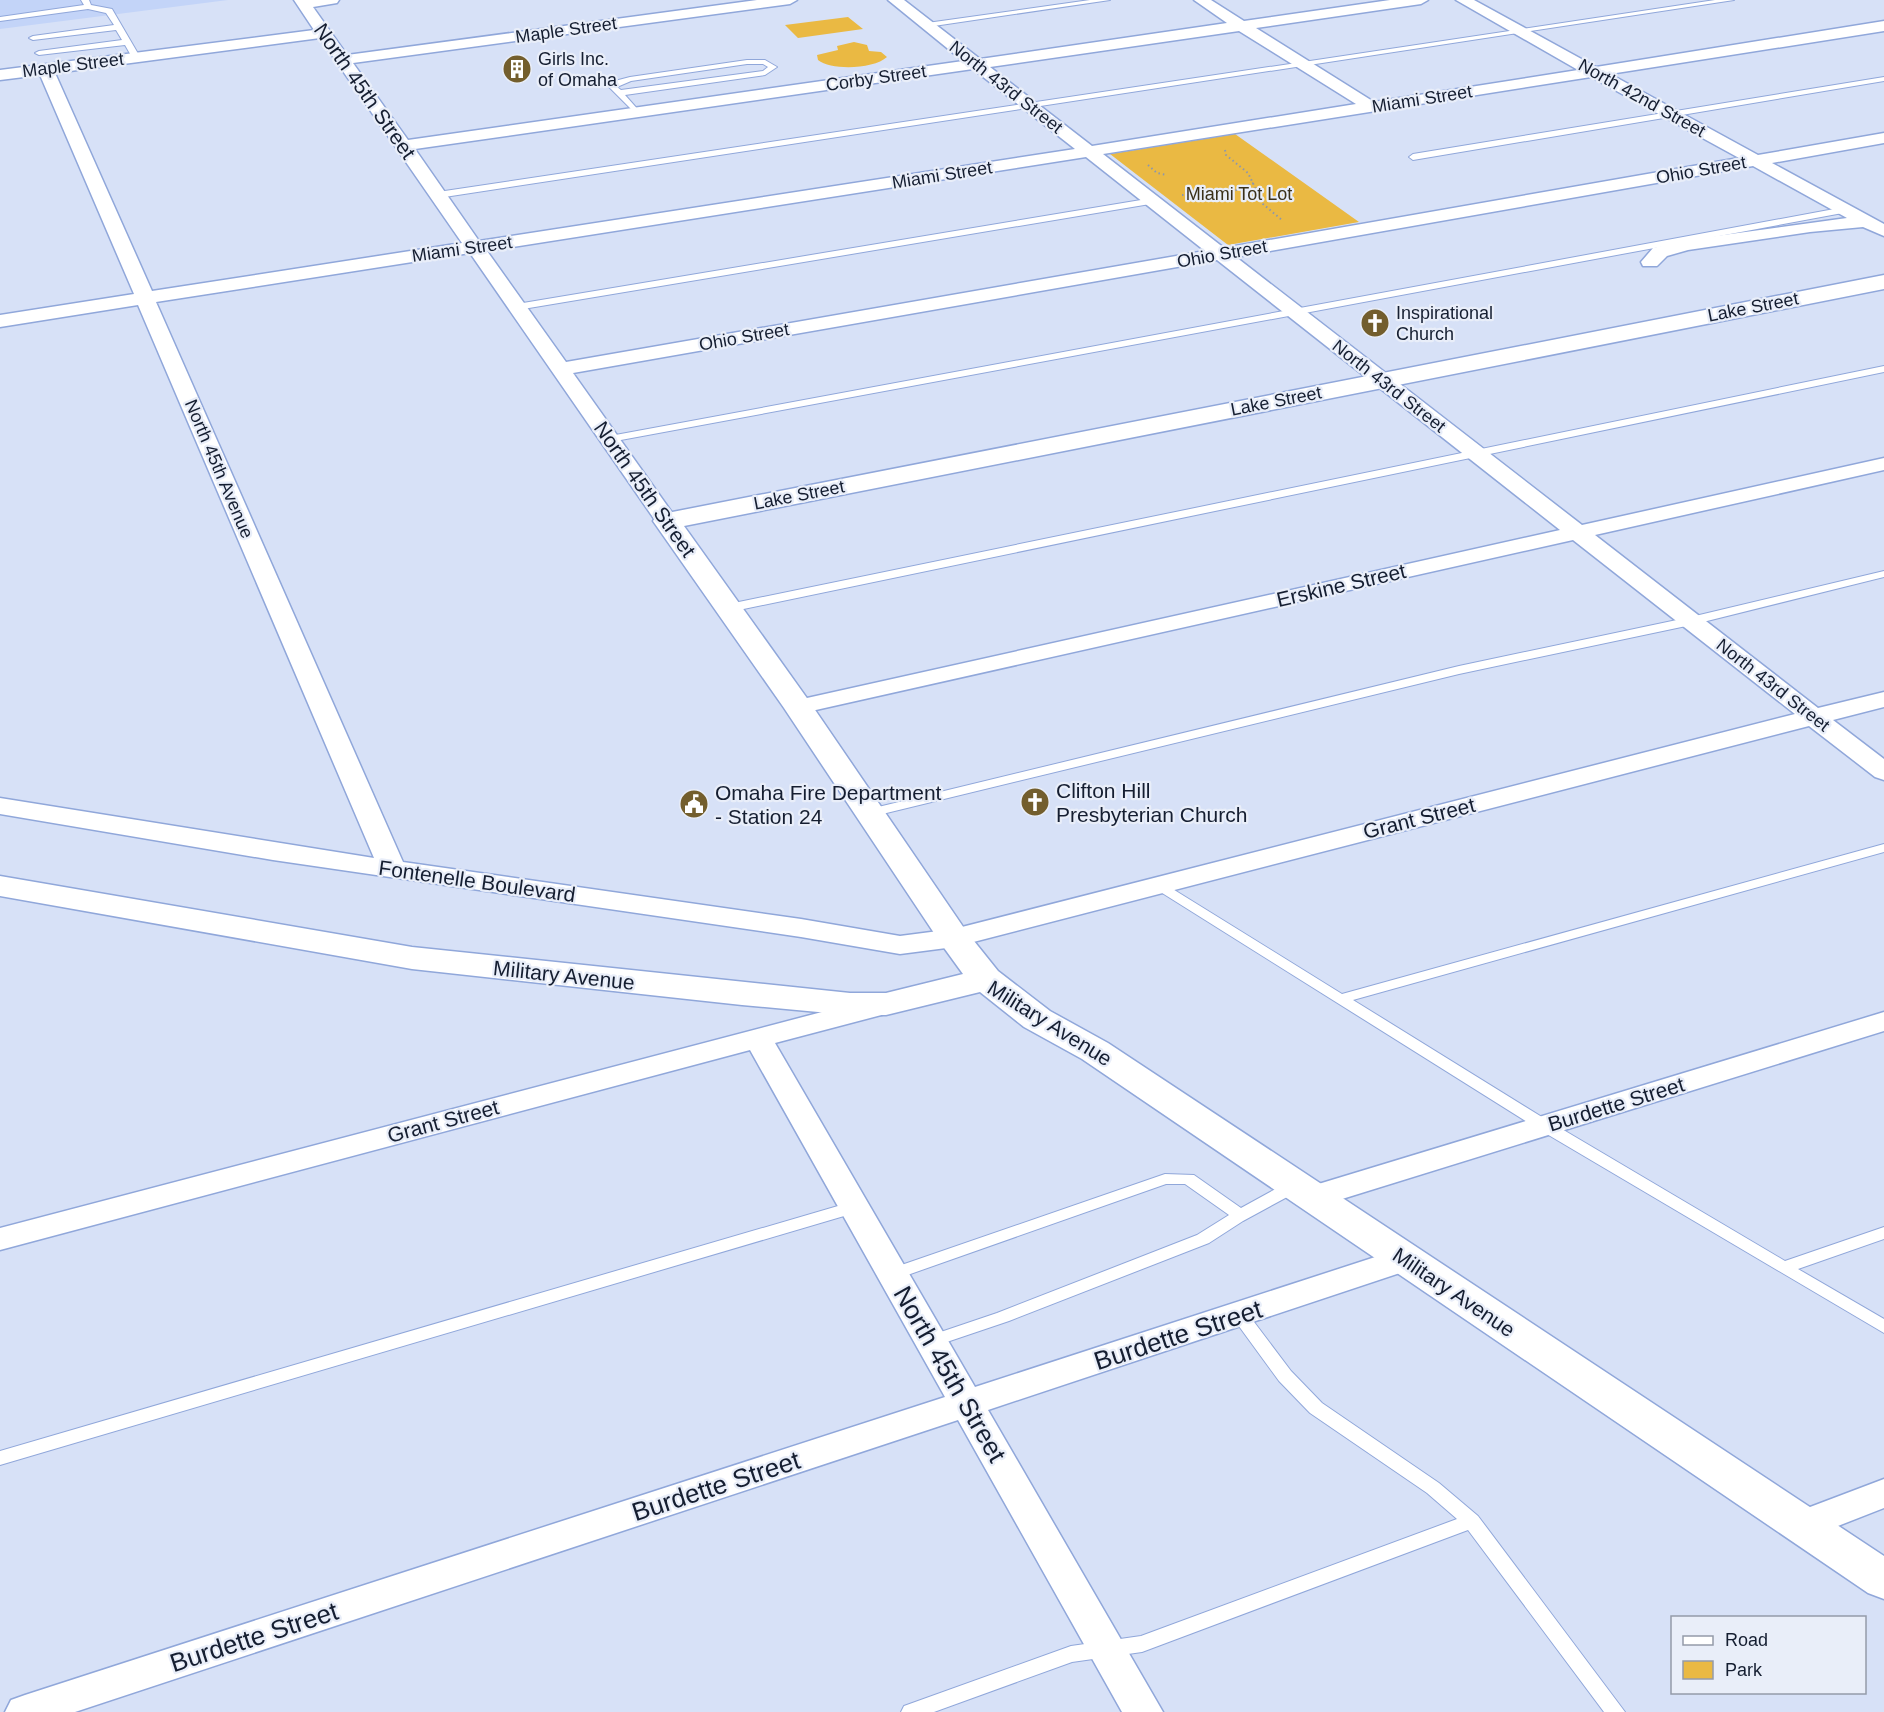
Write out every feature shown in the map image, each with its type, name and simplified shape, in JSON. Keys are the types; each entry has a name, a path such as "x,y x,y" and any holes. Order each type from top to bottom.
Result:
{"main road":[{"name":"Lake Street","path":"667,520 1884,282"},
{"name":"North 45th Street","path":"667,520 798,707 954,938 986,979"},
{"name":"Military Avenue","path":"0,886 424,959 742,994 850,1004 886,1004 986,979 1036,1019 1095,1051 1884,1580"}],"street":[{"path":"302,2 332,0"},
{"name":"Maple Street","path":"342,60 790,0"},
{"name":"North 43rd Street","path":"895,0 1884,772"},
{"path":"1201,0 1371,107"},
{"name":"Corby Street","path":"403,146 1421,0"},
{"name":"North 42nd Street","path":"1463,0 1884,231"},
{"name":"North 45th Street","path":"302,2 667,520"},
{"name":"Miami Street","path":"0,321 1884,26"},
{"name":"Maple Street","path":"0,75 42,61 136,57 324,33"},
{"name":"North 45th Avenue","path":"42,61 392,869"},
{"name":"Ohio Street","path":"561,369 1884,138"},
{"path":"1650,262 1660,252 1687,245 1866,221"},
{"name":"Erskine Street","path":"798,707 1884,464"},
{"name":"Grant Street","path":"954,938 1884,699"},
{"name":"Fontenelle Boulevard","path":"0,806 392,869 801,928 900,945 954,938"},
{"name":"Grant Street","path":"0,1239 886,1004"},
{"name":"Burdette Street","path":"1305,1191 1545,1126 1884,1021"},
{"name":"North 45th Street","path":"757,1037 1143,1712"},
{"name":"Burdette Street","path":"25,1712 1406,1259"},
{"path":"1802,1525 1884,1493"}],"lane":[{"path":"927,25 1106,0"},
{"path":"438,195 1730,0"},
{"path":"28,27 37,10 87,4 109,11 136,57"},
{"path":"0,19 28,27 118,27"},
{"path":"28,27 42,61 127,42"},
{"path":"619,93 765,73 774,68 765,62 747,62 630,79 614,84 614,87 619,93 638,113"},
{"path":"1413,157 1884,79"},
{"path":"517,307 1153,201"},
{"path":"610,439 1845,210"},
{"path":"729,609 1884,369"},
{"path":"870,813 1459,670 1691,621 1884,574"},
{"path":"1341,999 1884,848"},
{"path":"1158,886 1545,1126 1884,1327"},
{"path":"893,1274 1165,1179 1188,1179 1241,1215"},
{"path":"932,1341 1003,1317 1203,1239 1241,1215 1305,1191"},
{"path":"0,1458 855,1207"},
{"path":"1785,1267 1884,1233"},
{"path":"1239,1314 1278,1368 1316,1408 1433,1488 1472,1521 1615,1712"},
{"path":"911,1712 1071,1654 1142,1644 1472,1521"}],"path":[{"path":"1226,147 1226,155 1248,173 1263,204 1288,225"},
{"path":"1176,196 1224,193 1240,190 1254,183"}],"shaded area":[{"path":"0,0 228,0 0,29"}],"green space":[{"path":"848,17 863,29 798,38 785,25"},
{"path":"854,42 867,45 869,51 881,52 887,57 873,64 853,67 833,66 818,60 817,55 838,50 837,46"},
{"name":"Miami Tot Lot","path":"1235,134 1359,222 1228,245 1110,154"}],"place":[{"name":"Girls Inc. of Omaha","path":"517,69"},
{"name":"Inspirational Church","path":"1375,323"},
{"name":"Clifton Hill Presbyterian Church","path":"1035,802"},
{"name":"Omaha Fire Department - Station 24","path":"694,804"}]}
